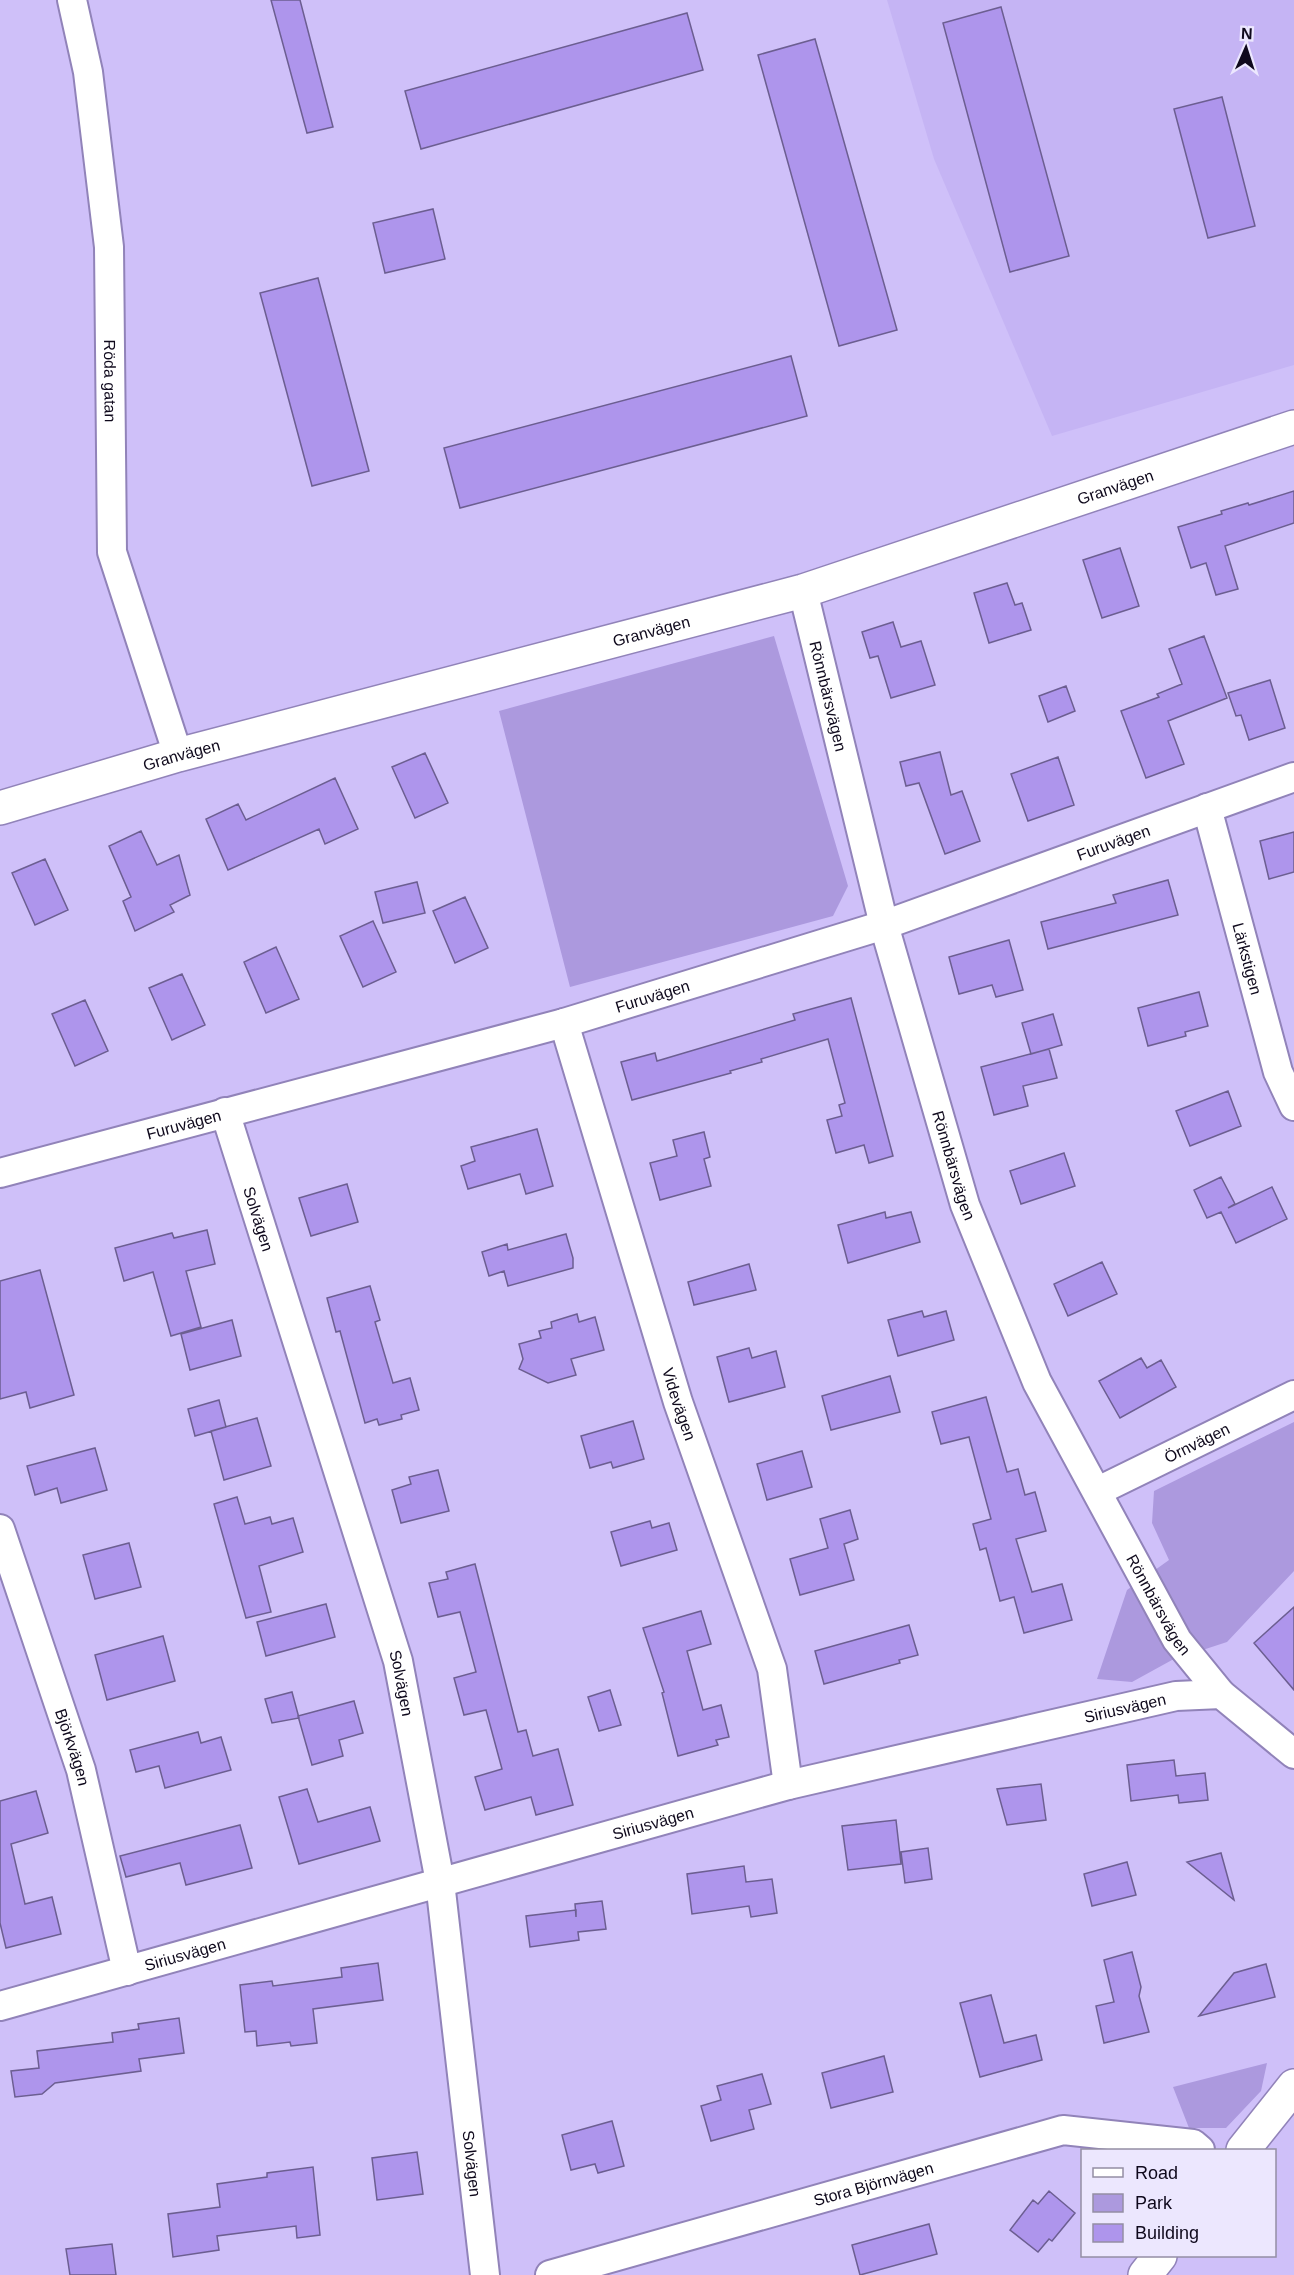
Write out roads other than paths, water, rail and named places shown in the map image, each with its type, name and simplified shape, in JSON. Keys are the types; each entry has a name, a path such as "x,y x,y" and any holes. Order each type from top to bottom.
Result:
{"street":[{"name":"Röda gatan","path":"72,0 88,72 109,246 112,552 178,755"},
{"name":"Granvägen","path":"0,808 178,755 803,591 1294,427"},
{"name":"Rönnbärsvägen","path":"803,591 884,925 965,1205 1037,1382 1177,1640 1221,1694"},
{"name":"Furuvägen","path":"0,1173 564,1023 884,925 1294,777"},
{"name":"Lärkstigen","path":"1207,808 1278,1072 1294,1107"},
{"name":"Videvägen","path":"564,1023 678,1402 772,1669 788,1785"},
{"name":"Solvägen","path":"225,1112 398,1661 440,1882 485,2275"},
{"name":"Örnvägen","path":"1098,1491 1294,1395"},
{"name":"Björkvägen","path":"0,1529 81,1770 127,1971"},
{"name":"Siriusvägen","path":"0,2006 788,1785 1176,1696 1221,1694"},
{"path":"1221,1694 1294,1754"},
{"path":"1245,2149 1294,2086"},
{"name":"Stora Björnvägen","path":"550,2275 1063,2130 1192,2144 1198,2149"},
{"path":"1145,2275 1159,2257"}]}
